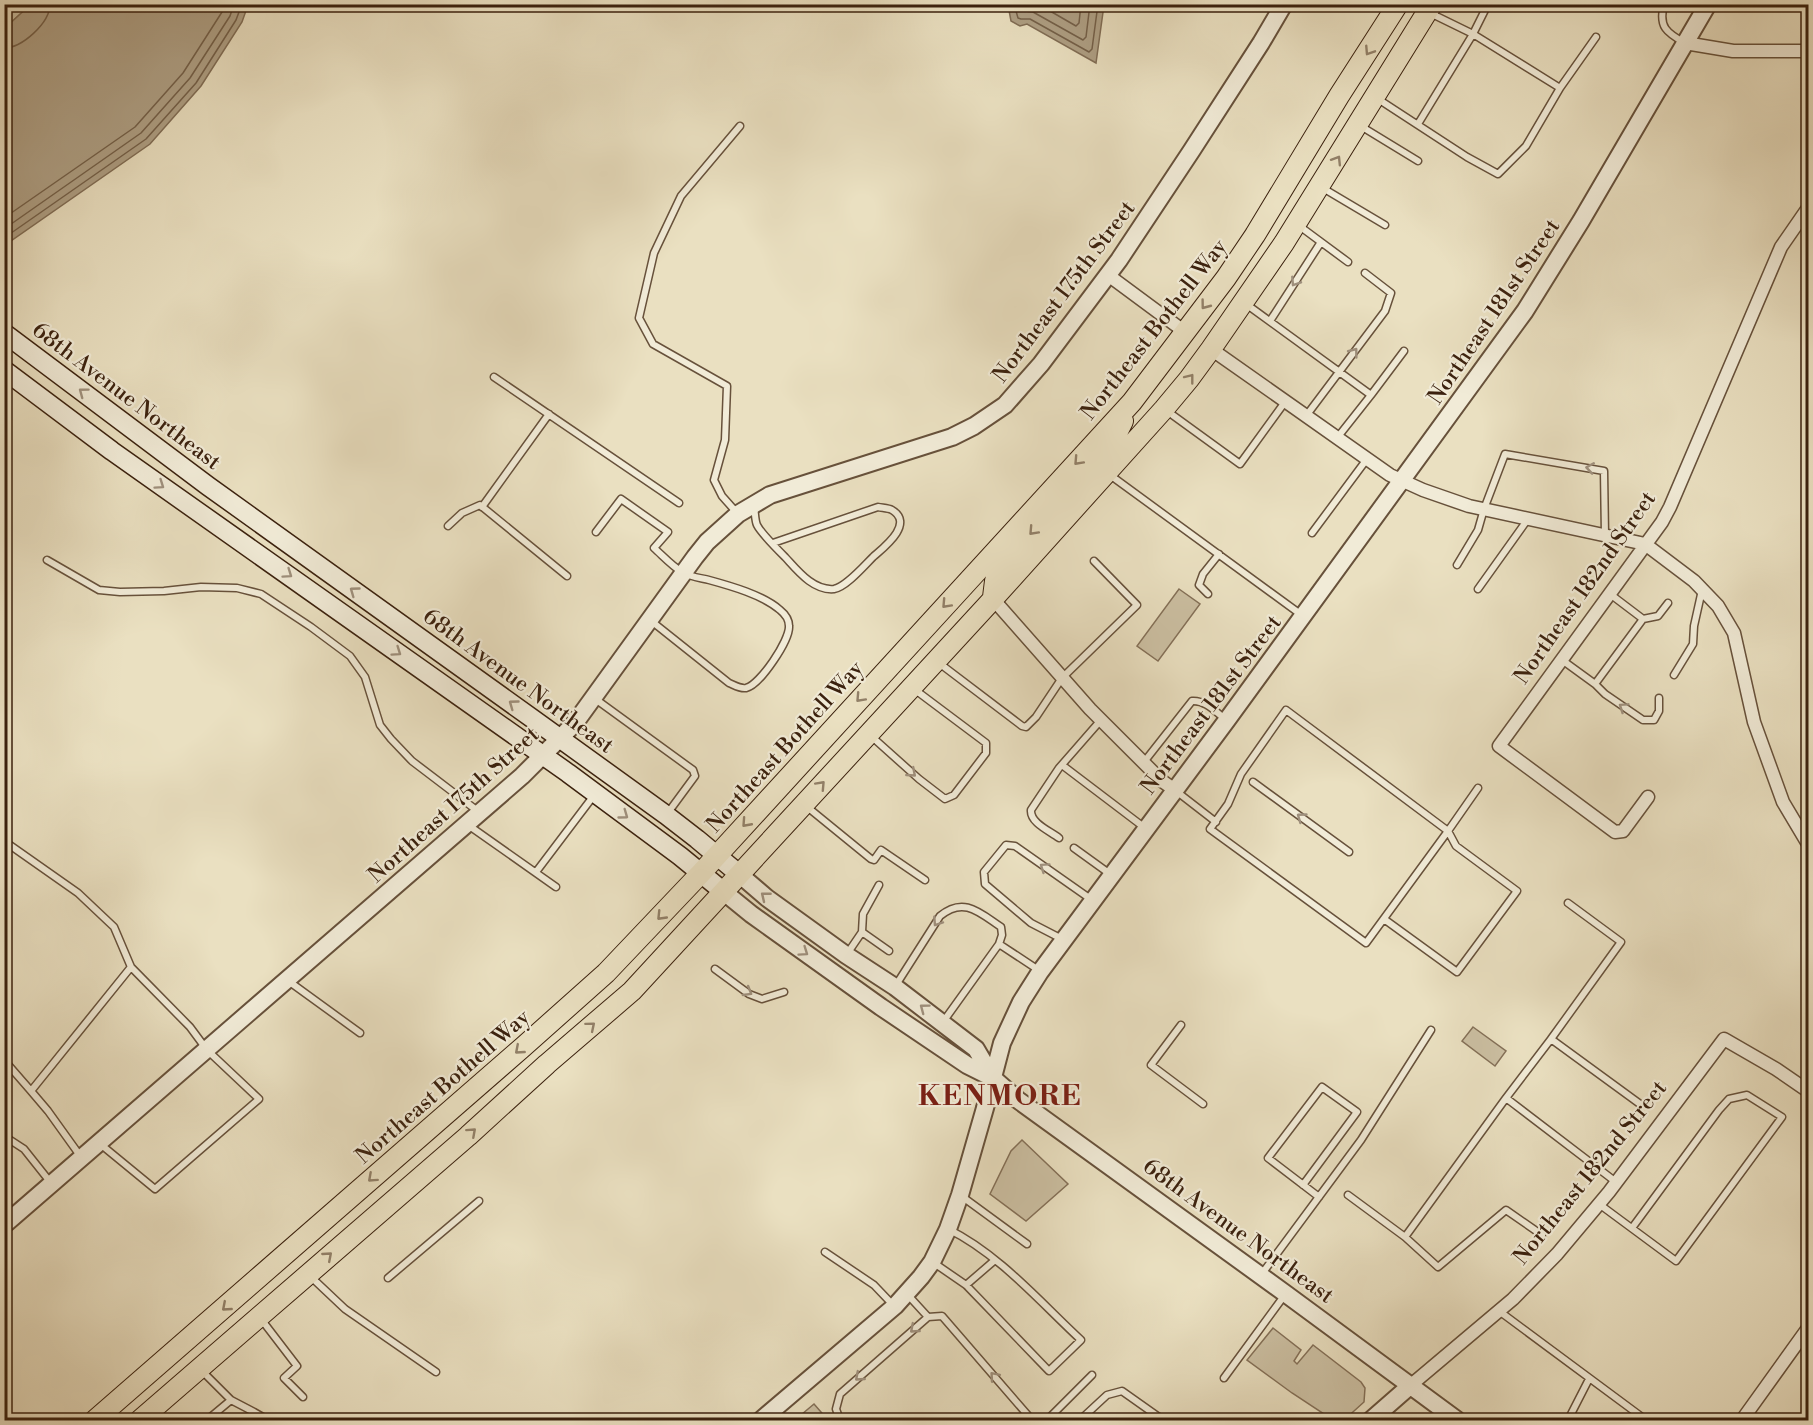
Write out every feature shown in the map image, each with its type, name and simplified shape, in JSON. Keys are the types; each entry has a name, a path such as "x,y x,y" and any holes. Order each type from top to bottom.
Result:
{"main road":[{"name":"Northeast Bothell Way","path":"95,1420 606,973 717,856 1132,402 1255,235 1398,4"},
{"path":"140,1420 632,991 993,599 1189,379 1320,187 1428,7"},
{"path":"1211,349 1218,318 1283,221 1305,155"},
{"name":"68th Avenue Northeast","path":"4,333 208,486 666,815 739,874"},
{"name":"68th Avenue Northeast","path":"4,370 112,451 543,755 724,892"},
{"path":"993,599 995,581 1003,564 1110,447 1132,402"}],"street":[{"name":"Northeast 175th Street","path":"4,1225 474,819 543,755 575,723 707,542 738,514 770,495 952,437 974,426 1005,405 1030,377 1108,275 1192,150 1284,4"},
{"name":"Northeast 181st Street","path":"761,1420 895,1306 932,1262 948,1229 960,1195 1002,1043 1021,1002 1063,939 1227,720 1525,311 1581,221 1708,4"},
{"path":"1685,43 1733,51 1809,51"},
{"name":"Northeast 182nd Street","path":"1648,797 1623,831 1615,832 1499,746 1662,522 1781,247 1809,208"},
{"path":"1108,275 1185,332"},
{"path":"1211,349 1390,475 1423,490 1469,506 1645,544 1702,589 1718,606 1734,633 1754,722 1783,802 1809,844"},
{"path":"993,599 1101,720 1162,781 1175,790"},
{"name":"68th Avenue Northeast","path":"739,874 766,898 895,987 976,1049 993,1078"},
{"name":"68th Avenue Northeast","path":"724,892 881,1007 967,1065 993,1078 1018,1100 1286,1293 1457,1420"},
{"name":"Northeast 182nd Street","path":"1371,1420 1499,1311 1557,1254 1599,1204 1724,1039 1809,1091"},
{"path":"1742,1420 1809,1328"}],"lane":[{"path":"1418,124 1473,34 1488,4"},
{"path":"1664,4 1662,21 1665,29 1685,43"},
{"path":"1428,7 1560,88"},
{"path":"1375,97 1498,174 1526,146 1560,88 1596,37"},
{"path":"1358,125 1418,161"},
{"path":"738,514 722,496 714,480 725,440 727,386 653,344 639,318 654,253 681,196 740,126"},
{"path":"1320,187 1385,225"},
{"path":"1296,224 1348,262"},
{"path":"1270,321 1321,242"},
{"path":"1306,416 1385,311 1391,293 1365,273"},
{"path":"1243,302 1371,395"},
{"path":"1337,438 1404,351"},
{"path":"494,377 679,503"},
{"path":"1164,408 1240,464 1286,401"},
{"path":"482,507 549,414"},
{"path":"1457,565 1478,530 1505,454 1604,471 1605,535"},
{"path":"1312,534 1367,458"},
{"path":"1106,472 1303,616"},
{"path":"596,532 621,499 668,532 654,548 683,573 770,602 787,617 790,624 784,644 758,681 747,688 729,683 650,619"},
{"path":"754,503 757,525 773,543 814,584 832,589 843,586 897,534 900,525 893,510 878,507 773,543"},
{"path":"448,526 462,513 480,505 567,576"},
{"path":"1478,589 1528,519"},
{"path":"1208,594 1199,585 1203,574 1219,555"},
{"path":"48,560 99,590 164,591 219,587 237,588 261,594 350,656 365,677 380,725 391,739 474,819 536,873 556,887"},
{"path":"936,661 1026,727 1036,717 1062,678 1137,605 1094,561"},
{"path":"1674,675 1693,644 1694,626 1702,589"},
{"path":"1609,594 1643,619"},
{"path":"1595,684 1643,619 1658,616 1668,603"},
{"path":"1562,660 1643,720 1654,720 1659,711 1659,698"},
{"path":"869,733 919,779 945,799 954,795 986,753 986,742 912,687"},
{"path":"594,698 693,770 694,776 666,815"},
{"path":"1144,762 1192,701 1203,703 1227,720"},
{"path":"1384,919 1457,972 1517,891 1456,846 1448,831 1286,710 1241,774 1228,804 1210,829 1366,943 1448,831 1478,788"},
{"path":"1059,838 1035,821 1031,810 1062,765 1101,720"},
{"path":"1062,765 1146,829"},
{"path":"1253,782 1348,852"},
{"path":"1175,790 1216,822"},
{"path":"536,873 595,794"},
{"path":"803,804 871,859 874,860 881,850 925,880"},
{"path":"4,841 78,893 114,927 131,967 189,1027 207,1050 259,1099 155,1189 98,1143"},
{"path":"1063,939 1031,923 1017,912 985,884 984,872 1006,845 1015,846 1092,900"},
{"path":"1074,848 1111,874"},
{"path":"846,955 862,932 863,914 879,885"},
{"path":"1405,1237 1621,942 1568,903"},
{"path":"895,987 903,978 940,916 950,908 971,907 1001,927 999,944 943,1023"},
{"path":"862,932 889,951"},
{"path":"999,944 1040,972"},
{"path":"32,1091 131,967"},
{"path":"716,969 749,994 762,999 784,992"},
{"path":"287,980 360,1033"},
{"path":"1180,1025 1151,1065 1203,1104"},
{"path":"1261,1276 1361,1140 1431,1030"},
{"path":"1551,1039 1640,1104"},
{"path":"4,1060 48,1111 81,1157"},
{"path":"1303,1185 1357,1112 1322,1087 1268,1158 1303,1185 1319,1197"},
{"path":"1599,1204 1676,1261 1782,1117 1747,1095 1729,1099 1632,1228"},
{"path":"1506,1098 1616,1182"},
{"path":"4,1136 24,1149 52,1184"},
{"path":"960,1195 1027,1244"},
{"path":"1348,1195 1405,1237 1438,1267 1506,1210 1542,1235"},
{"path":"388,1278 479,1201"},
{"path":"932,1262 966,1285 1049,1371 1081,1340 995,1260 963,1236 948,1229"},
{"path":"825,1252 874,1285 895,1306"},
{"path":"966,1285 995,1260"},
{"path":"308,1274 345,1309 436,1372"},
{"path":"907,1293 928,1317"},
{"path":"1224,1378 1286,1293"},
{"path":"1499,1311 1646,1420"},
{"path":"840,1420 836,1409 840,1394 928,1317 942,1316 1032,1420"},
{"path":"259,1317 297,1366 284,1378 303,1397"},
{"path":"200,1369 231,1400 268,1420"},
{"path":"1047,1420 1092,1375"},
{"path":"1568,1420 1589,1379"},
{"path":"1080,1420 1107,1395 1122,1391 1163,1420"},
{"path":"207,1420 231,1400"},
{"path":"253,1420 254,1412"}],"shaded area":[{"path":"5,5 30,5 5,28"},
{"path":"1179,589 1200,604 1158,661 1137,646"},
{"path":"1473,1027 1506,1051 1495,1066 1462,1041"},
{"path":"1022,1140 1068,1184 1026,1221 990,1194 1011,1151"},
{"path":"1273,1328 1301,1350 1294,1361 1297,1364 1313,1345 1361,1382 1365,1388 1364,1402 1344,1420 1333,1420 1247,1360"},
{"path":"814,1404 828,1420 795,1420"}],"water":[{"path":"30,5 248,5 242,22 201,86 150,144 5,245 5,28"},
{"path":"1008,5 1104,5 1096,63 1027,24 1020,26 1011,21"}],"district":[{"name":"KENMORE","path":"1000,1095"}]}
